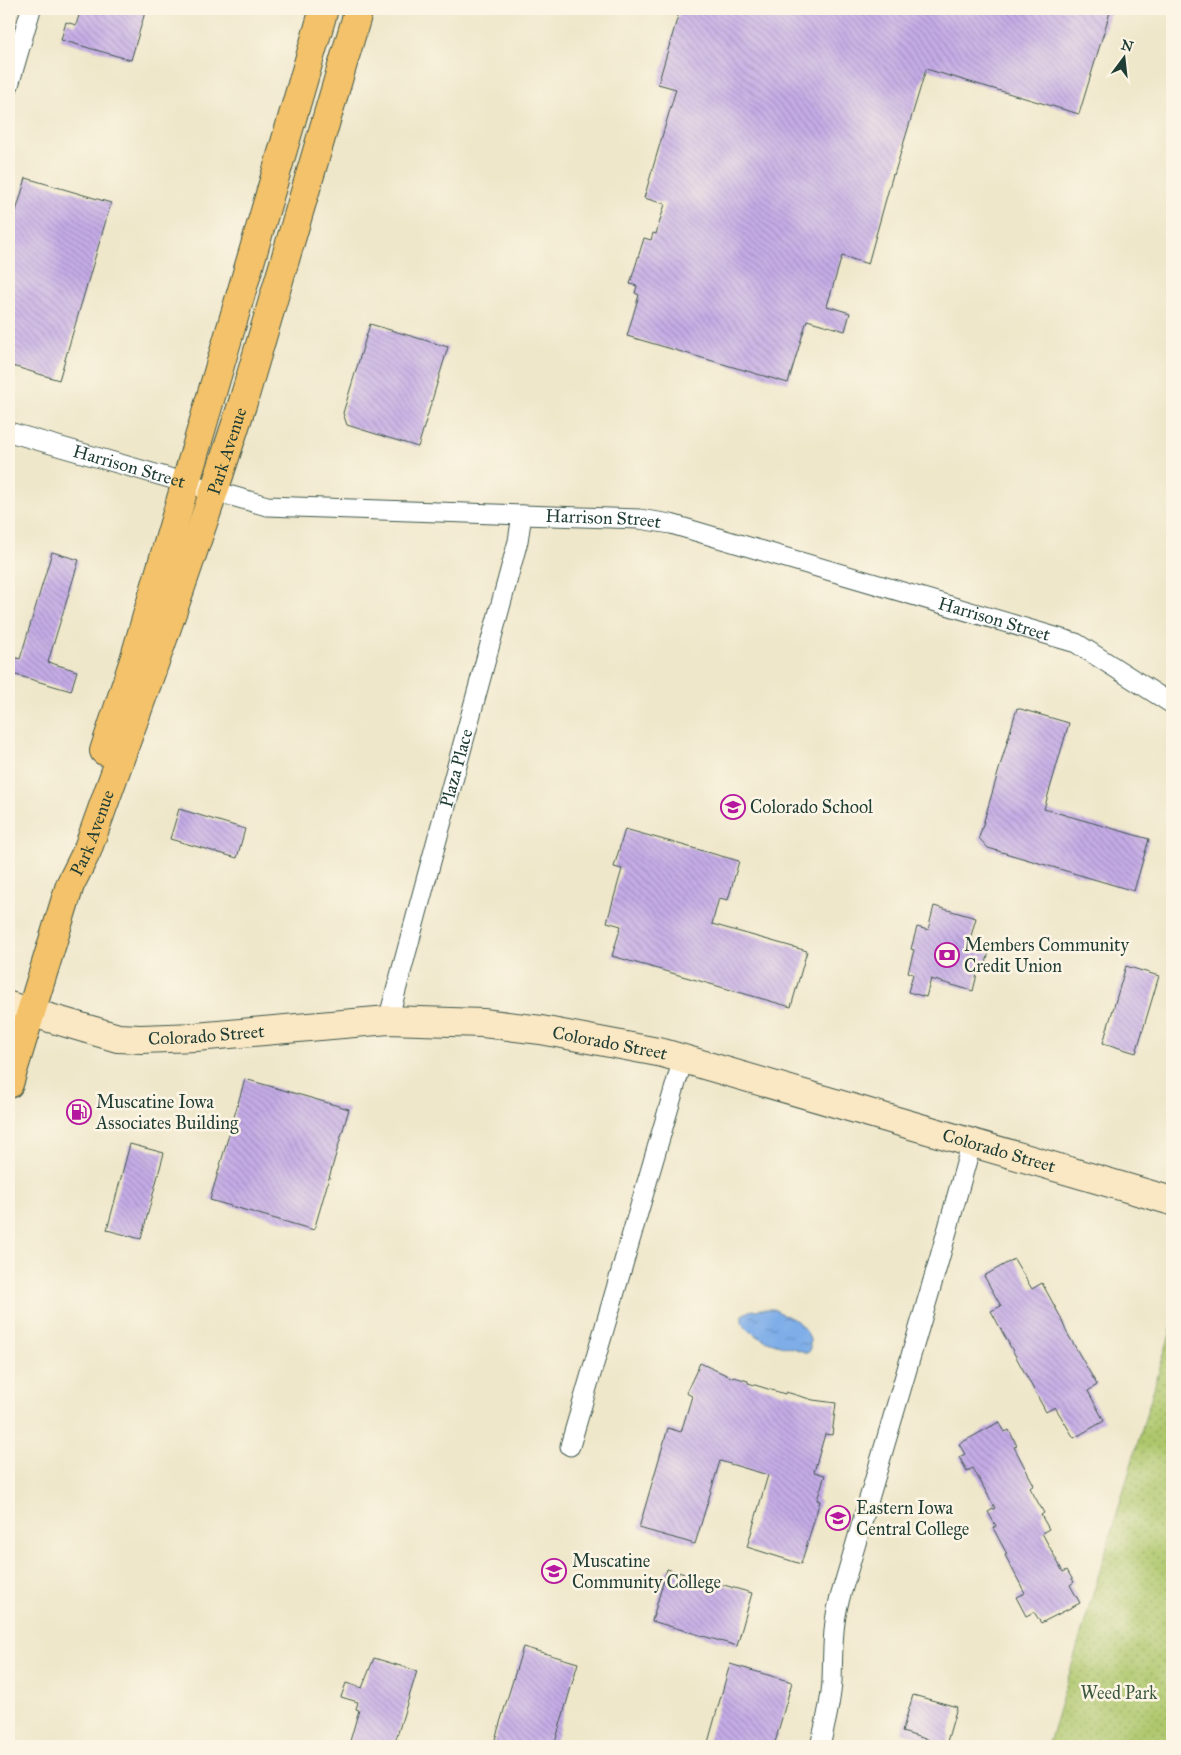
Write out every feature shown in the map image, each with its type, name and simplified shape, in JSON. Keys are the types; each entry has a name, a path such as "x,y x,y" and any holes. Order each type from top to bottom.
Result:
{"main road":[{"name":"Park Avenue","path":"70,885 70,869 81,823 134,660 324,9"},
{"name":"Park Avenue","path":"9,1084 20,1010 70,885 88,851 214,491 243,402 359,9"}],"street":[{"path":"9,85 31,9"},
{"name":"Harrison Street","path":"9,432 267,506 638,520 671,524 1076,643 1172,704"},
{"name":"Plaza Place","path":"388,1020 518,541 522,515"},
{"name":"Colorado Street","path":"20,1010 118,1038 141,1039 196,1037 388,1020 483,1023 541,1030 663,1053 1172,1201"},
{"path":"570,1446 683,1059"},
{"path":"820,1746 832,1683 834,1626 839,1601 937,1269 972,1142"}],"green space":[{"name":"Weed Park","path":"1172,1327 1172,1746 1048,1746"}],"water":[{"path":"773,1309 797,1321 807,1332 810,1339 810,1351 807,1353 765,1340 757,1336 742,1323 742,1315 749,1311"}],"building":[{"path":"81,9 146,9 131,60 61,40 66,22 76,25"},
{"path":"680,9 1111,9 1079,114 926,69 893,174 868,264 842,256 827,306 850,313 845,331 807,320 788,383 627,336 639,295 635,293 637,286 630,284 644,238 651,240 653,233 656,234 665,204 644,198 676,89 658,84"},
{"path":"26,178 111,203 59,380 9,365 9,235"},
{"path":"370,324 448,347 418,447 347,425 343,413"},
{"path":"52,552 79,560 48,662 77,671 71,691 9,673 9,655 20,659"},
{"path":"1017,708 1069,723 1044,809 1149,839 1134,891 988,848 979,838"},
{"path":"179,809 245,829 237,858 170,839"},
{"path":"625,829 739,861 728,900 719,898 712,924 807,951 791,1007 612,956 621,926 607,922 622,869 614,867"},
{"path":"934,906 976,918 969,943 990,948 984,971 978,970 973,991 931,979 926,997 908,992 913,974 908,972 914,950 911,949 917,927 928,930"},
{"path":"1126,966 1159,976 1136,1053 1103,1043"},
{"path":"245,1079 349,1109 314,1230 210,1200"},
{"path":"130,1144 164,1153 141,1239 107,1230"},
{"path":"1014,1259 1032,1289 1042,1283 1066,1331 1097,1385 1088,1391 1104,1421 1074,1438 1055,1407 1046,1412 991,1311 1001,1306 984,1276"},
{"path":"700,1363 733,1378 748,1381 748,1383 785,1394 786,1392 813,1400 836,1403 832,1435 825,1434 814,1472 825,1475 817,1500 820,1501 801,1564 747,1547 768,1475 720,1461 695,1544 639,1528 668,1428 681,1432 692,1396 686,1393"},
{"path":"999,1422 1005,1432 1009,1430 1017,1446 1014,1447 1034,1485 1030,1488 1044,1513 1041,1515 1049,1529 1042,1533 1063,1572 1067,1570 1074,1582 1070,1585 1080,1603 1041,1623 1034,1612 1026,1616 1016,1597 1025,1593 993,1528 996,1526 988,1512 995,1508 973,1468 967,1471 959,1457 965,1454 959,1444"},
{"path":"667,1569 752,1593 737,1646 652,1621"},
{"path":"523,1647 578,1663 554,1746 493,1746"},
{"path":"374,1658 417,1671 394,1746 367,1746 350,1741 359,1710 356,1709 358,1702 341,1697 346,1683 362,1688"},
{"path":"730,1664 792,1682 774,1746 707,1746"},
{"path":"913,1695 957,1707 946,1745 902,1732"}],"place":[{"name":"Colorado School","path":"733,807"},
{"name":"Members Community Credit Union","path":"947,955"},
{"name":"Muscatine Iowa Associates Building","path":"79,1112"},
{"name":"Eastern Iowa Central College","path":"838,1518"},
{"name":"Muscatine Community College","path":"554,1571"}]}
